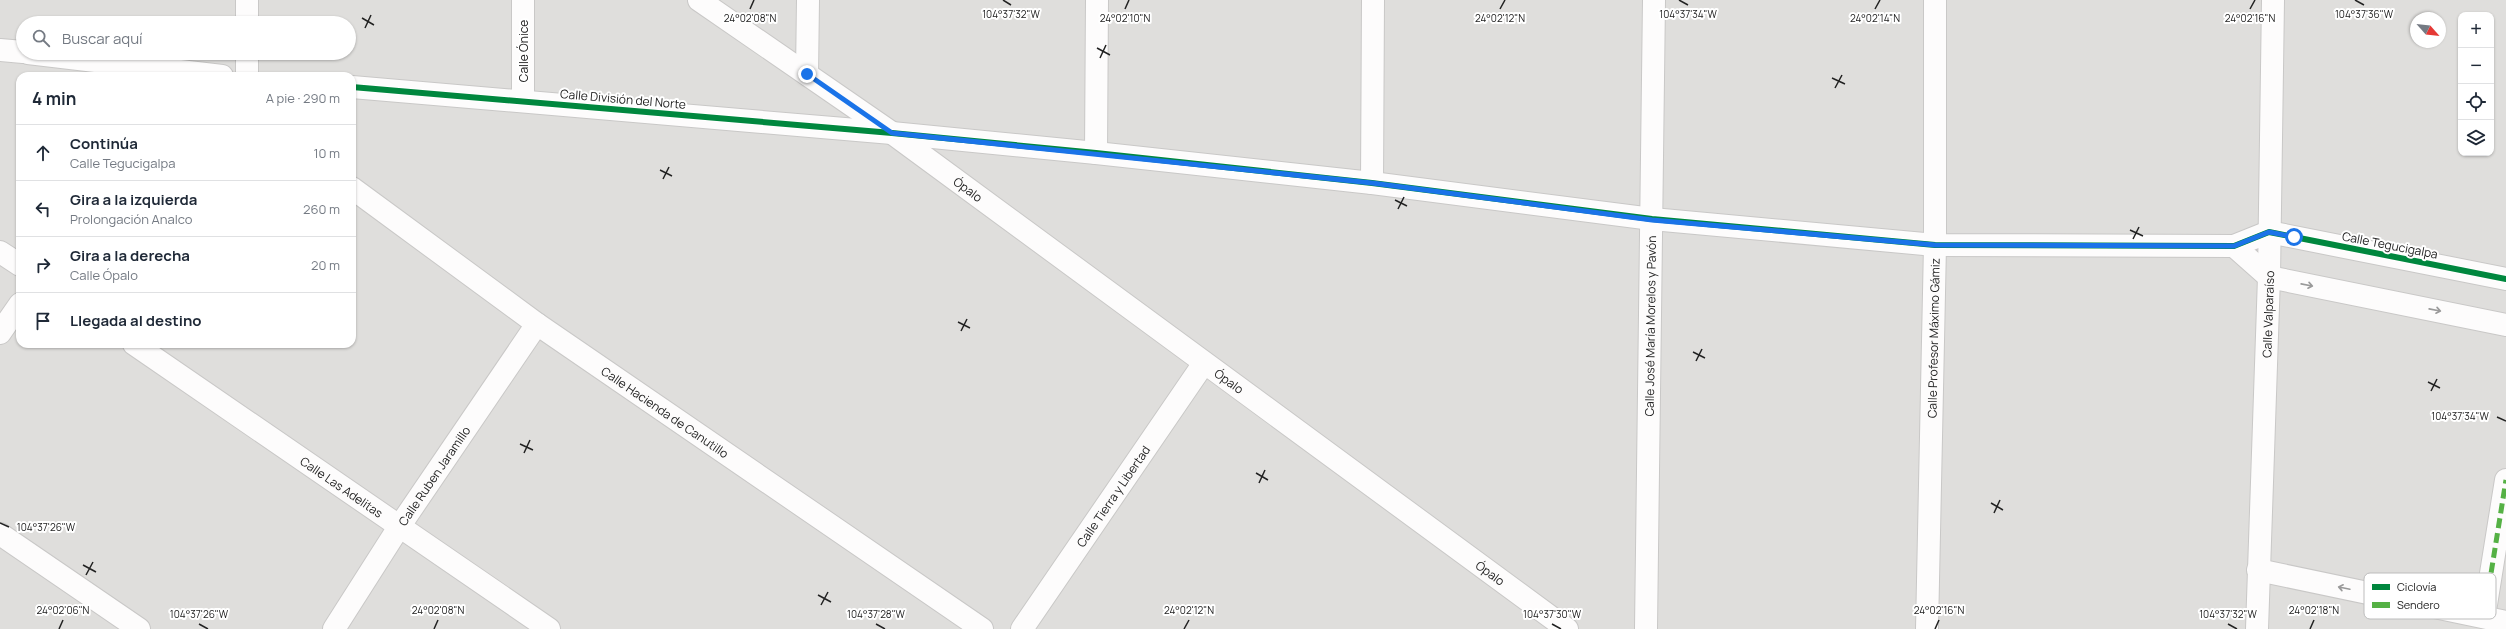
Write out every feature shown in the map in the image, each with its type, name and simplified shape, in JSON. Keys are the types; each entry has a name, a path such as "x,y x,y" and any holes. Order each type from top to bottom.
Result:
{"street":[{"path":"247,0 247,16"},
{"name":"Calle Ónice","path":"523,0 524,101"},
{"name":"Ópalo","path":"699,0 892,133 1567,629"},
{"path":"807,74 808,0"},
{"path":"1096,153 1097,0"},
{"path":"1372,183 1373,0"},
{"name":"Calle José María Morelos y Pavón","path":"1646,629 1654,0"},
{"name":"Calle Profesor Máximo Gámiz","path":"1927,629 1935,245 1935,0"},
{"name":"Calle Valparaíso","path":"2257,629 2269,277 2273,0"},
{"path":"0,50 16,51"},
{"path":"80,60 170,72"},
{"path":"247,60 247,72"},
{"name":"Calle División del Norte","path":"356,87 892,133 1096,153 1372,183 1652,220 1935,245 2234,246"},
{"name":"Calle Hacienda de Canutillo","path":"356,191 537,324 982,629"},
{"path":"2269,232 2234,246 2269,277 2506,325"},
{"name":"Calle Tegucigalpa","path":"2269,232 2506,279"},
{"path":"0,252 16,262"},
{"path":"0,333 16,310"},
{"name":"Calle Ruben Jaramillo","path":"334,629 400,527 537,324"},
{"name":"Calle Las Adelitas","path":"140,348 549,629"},
{"name":"Calle Tierra y Libertad","path":"1022,629 1204,363"},
{"path":"2491,573 2506,480"},
{"path":"0,534 139,629"},
{"path":"2258,570 2364,592"},
{"path":"2493,619 2506,622"}],"shaded area":[{"path":"0,0 2506,0 2506,629 0,629"}],"marked path":[{"path":"2491,573 2506,480"}],"cycle path":[{"path":"356,87 892,133 1096,153 1372,183 1652,219 1935,245 2234,246 2269,232 2506,279"}],"route":[{"path":"807,74 892,133 1096,153 1372,183 1652,220 1935,245 2234,246 2269,232 2294,237"}]}
